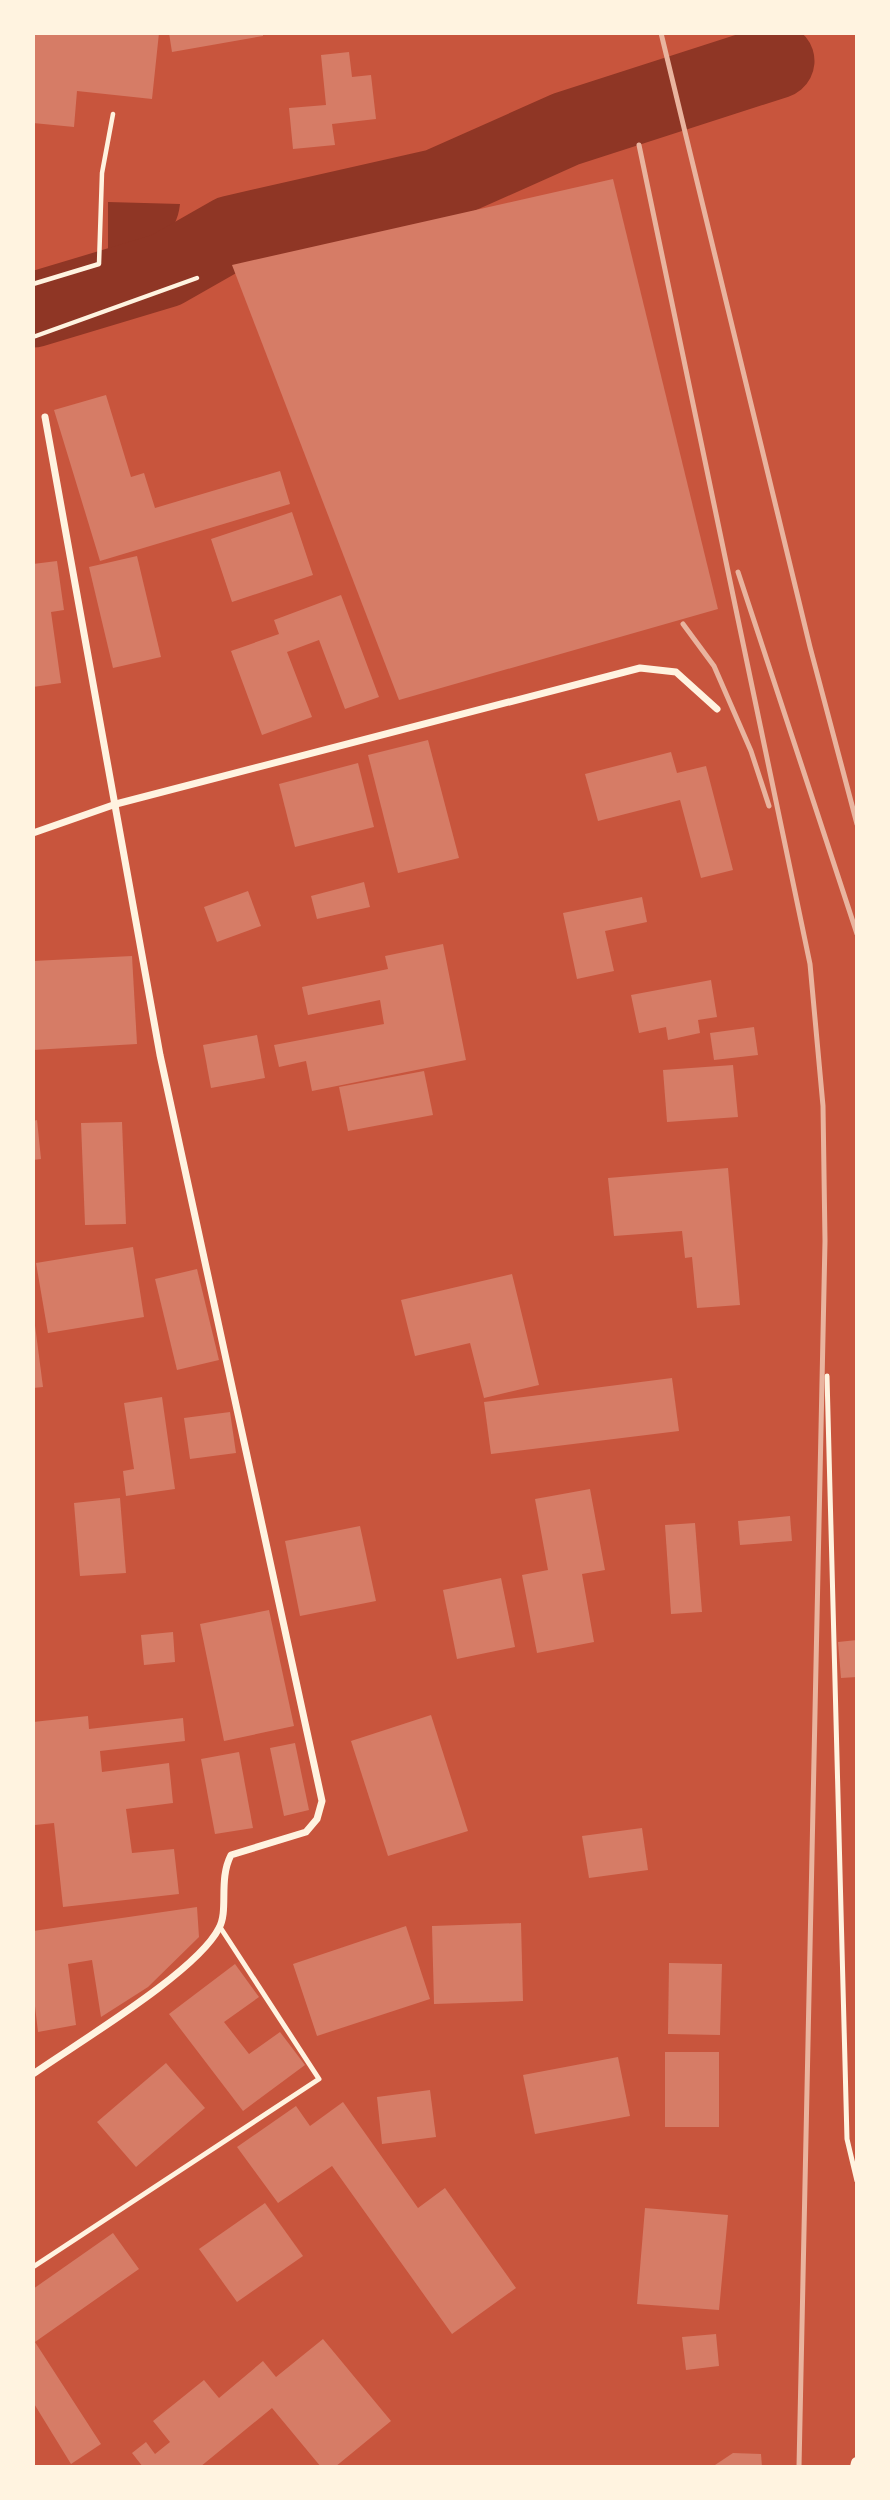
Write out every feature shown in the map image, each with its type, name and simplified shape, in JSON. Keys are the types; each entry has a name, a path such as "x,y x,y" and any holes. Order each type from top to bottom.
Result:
{"street":[{"path":"33,2074 194,1961 220,1927 223,1869 231,1855 306,1832 317,1819 322,1801 160,1055 45,418"},
{"path":"33,833 116,804 640,668 676,672 717,709"}],"lane":[{"path":"827,1376 846,2139 857,2181"},
{"path":"33,2267 319,2079 220,1927"}],"path":[{"path":"33,284 99,264 103,173 113,114"},
{"path":"33,337 197,278"}],"shaded area":[{"path":"108,202 180,204 172,229 164,238 133,255 108,262"}],"building":[{"path":"33,33 159,33 152,99 77,91 74,127 33,123"},
{"path":"169,33 263,33 263,36 172,52"},
{"path":"349,52 352,77 371,75 376,119 332,124 335,145 293,149 289,108 326,105 321,55"},
{"path":"613,179 718,609 399,700 232,265"},
{"path":"106,395 131,477 144,473 155,508 280,471 290,504 100,561 54,410"},
{"path":"292,512 313,575 232,602 211,539"},
{"path":"137,556 161,657 113,668 89,567"},
{"path":"57,561 64,610 51,612 61,683 33,687 33,564"},
{"path":"341,595 379,697 345,709 319,640 287,652 312,717 262,735 231,651 279,634 274,620"},
{"path":"428,740 459,858 398,873 368,755"},
{"path":"671,752 677,773 706,766 733,870 701,878 680,800 598,821 585,774"},
{"path":"358,763 374,827 295,847 279,784"},
{"path":"364,882 370,907 317,919 311,896"},
{"path":"248,891 261,926 217,942 204,907"},
{"path":"642,897 647,922 605,931 614,971 577,979 563,913"},
{"path":"443,944 466,1060 312,1091 306,1061 279,1067 274,1045 384,1024 380,1000 308,1015 302,987 388,969 385,956"},
{"path":"132,956 137,1044 33,1050 33,961"},
{"path":"711,980 717,1017 698,1020 700,1033 668,1040 666,1027 639,1033 631,995"},
{"path":"754,1027 758,1055 714,1060 710,1033"},
{"path":"257,1035 265,1078 211,1088 203,1045"},
{"path":"733,1065 738,1117 667,1122 663,1070"},
{"path":"424,1071 433,1115 348,1131 339,1087"},
{"path":"37,1120 41,1159 33,1160 33,1121"},
{"path":"122,1122 126,1224 85,1225 81,1123"},
{"path":"728,1168 740,1305 697,1308 692,1257 685,1258 682,1231 614,1236 608,1178"},
{"path":"133,1247 144,1317 48,1333 36,1263"},
{"path":"197,1269 219,1360 177,1370 155,1279"},
{"path":"512,1274 539,1385 484,1398 470,1343 415,1356 401,1300"},
{"path":"33,1310 43,1387 33,1388"},
{"path":"672,1378 679,1431 491,1454 484,1402"},
{"path":"162,1397 175,1489 126,1496 123,1471 134,1469 124,1403"},
{"path":"230,1412 236,1453 190,1459 184,1418"},
{"path":"590,1489 605,1570 582,1574 594,1642 537,1653 522,1575 548,1570 535,1499"},
{"path":"120,1498 126,1573 80,1576 74,1503"},
{"path":"790,1516 792,1541 740,1545 738,1521"},
{"path":"695,1523 702,1612 671,1614 665,1525"},
{"path":"360,1526 376,1601 300,1616 285,1541"},
{"path":"501,1578 515,1647 457,1659 443,1590"},
{"path":"269,1610 294,1726 224,1741 200,1624"},
{"path":"173,1632 175,1662 144,1665 141,1635"},
{"path":"857,1640 857,1677 841,1678 838,1642"},
{"path":"431,1715 468,1831 388,1856 351,1741"},
{"path":"88,1716 89,1729 183,1718 185,1741 100,1751 102,1772 169,1763 173,1803 126,1809 132,1853 174,1849 179,1894 63,1907 54,1823 35,1825 33,1722"},
{"path":"295,1743 309,1810 284,1816 270,1748"},
{"path":"239,1752 253,1828 215,1834 201,1759"},
{"path":"642,1828 648,1870 589,1878 582,1836"},
{"path":"197,1907 199,1937 148,1987 101,2017 92,1960 68,1964 76,2025 38,2032 33,1989 33,1931"},
{"path":"521,1923 523,2001 434,2004 432,1926"},
{"path":"406,1926 430,1999 317,2036 293,1964"},
{"path":"669,1963 722,1964 720,2035 668,2034"},
{"path":"235,1964 259,1997 224,2022 249,2054 280,2032 305,2065 243,2111 169,2014"},
{"path":"665,2052 719,2052 719,2127 665,2127"},
{"path":"618,2057 630,2116 535,2134 523,2075"},
{"path":"166,2063 205,2108 136,2167 97,2122"},
{"path":"430,2090 436,2137 382,2144 377,2097"},
{"path":"343,2102 418,2208 445,2188 516,2288 452,2334 332,2166 278,2203 237,2147 296,2106 310,2126"},
{"path":"265,2203 303,2256 237,2302 199,2249"},
{"path":"645,2208 728,2215 719,2310 637,2304"},
{"path":"113,2233 139,2269 35,2342 101,2444 71,2464 33,2402 33,2289"},
{"path":"716,2334 719,2366 686,2370 682,2337"},
{"path":"323,2339 391,2421 335,2467 321,2467 272,2408 200,2467 143,2467 132,2453 146,2442 155,2454 170,2442 153,2421 204,2380 219,2398 263,2361 276,2377"},
{"path":"733,2453 761,2454 762,2467 712,2467"}],"waterway":[{"path":"773,33 777,61 803,58"},
{"path":"33,310 166,270 231,233 438,186 566,129 777,61"}],"railway":[{"path":"661,33 810,647 857,824"},
{"path":"639,145 810,964 823,1106 825,1241 799,2467"},
{"path":"738,572 857,934"},
{"path":"683,624 714,666 751,751 769,806"}]}
